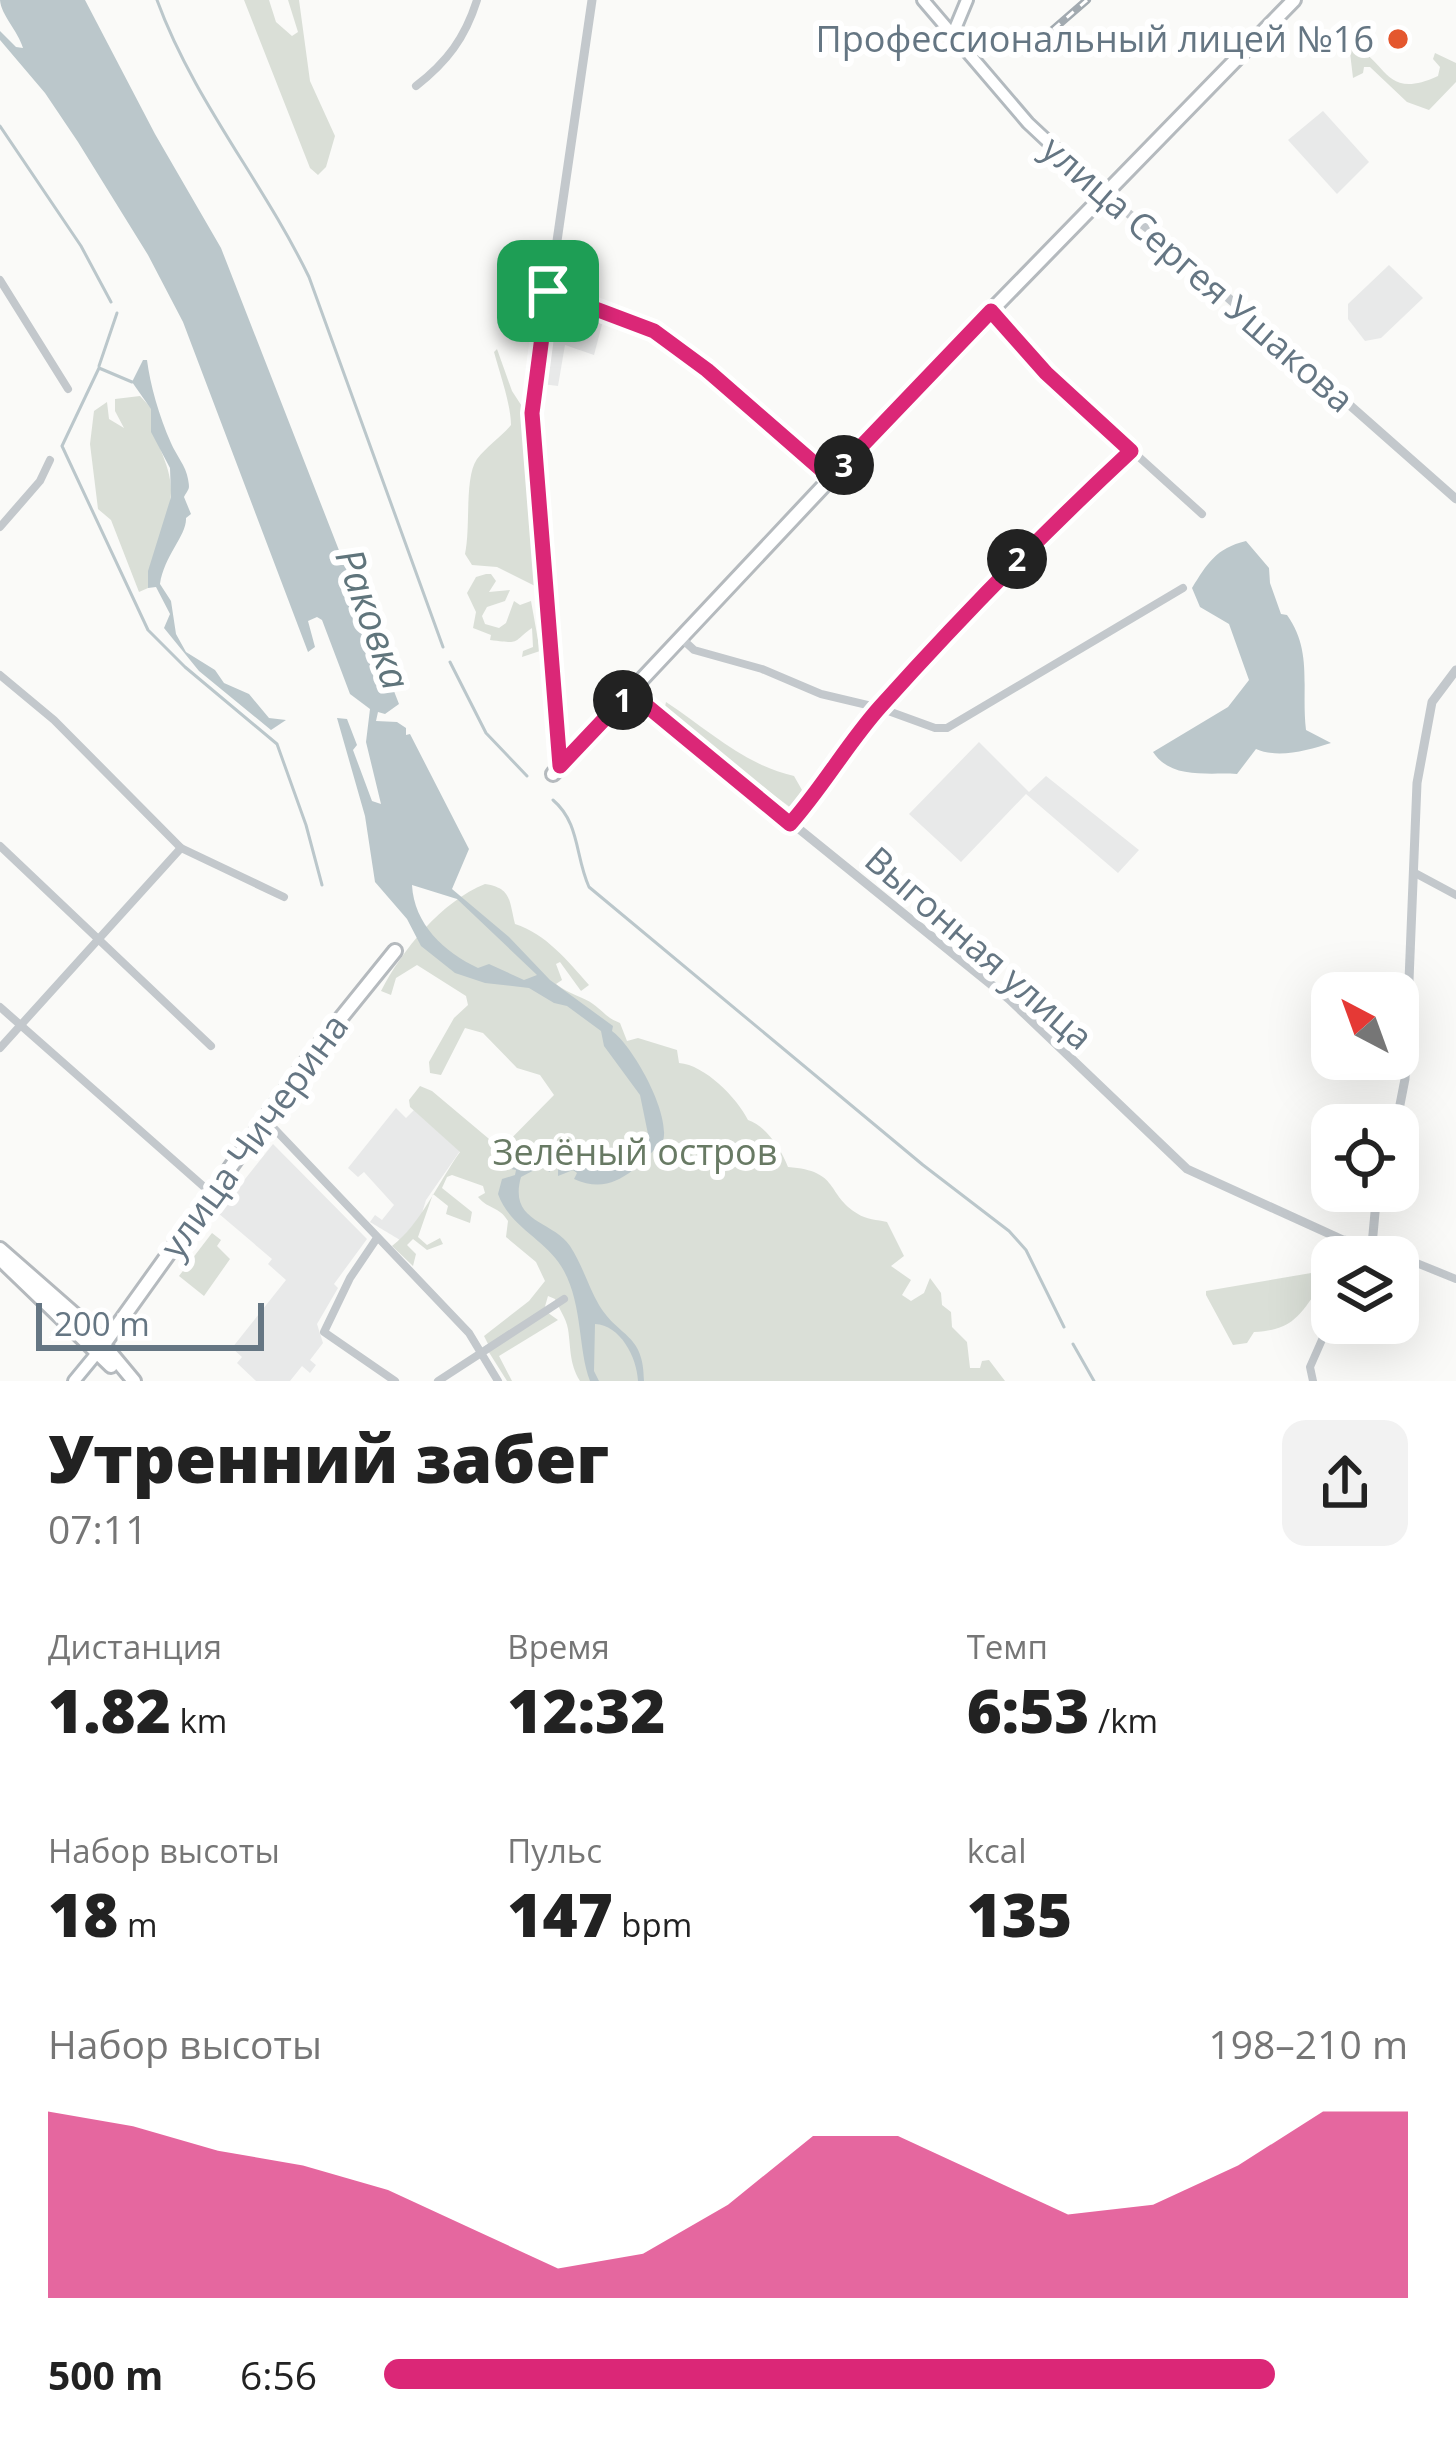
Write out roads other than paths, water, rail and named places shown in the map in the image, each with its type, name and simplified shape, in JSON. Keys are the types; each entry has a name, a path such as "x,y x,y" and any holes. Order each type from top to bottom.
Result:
{"main road":[{"name":"улица Сергея Ушакова","path":"923,0 1048,144 1106,196"},
{"path":"952,36 967,0"},
{"path":"557,770 831,478 1294,0"},
{"name":"улица Чичерина","path":"74,1381 265,1119 395,951"},
{"path":"0,1249 134,1381"},
{"path":"0,1259 101,1348 124,1381"}],"street":[{"path":"416,86 451,55 477,0"},
{"path":"557,770 532,413 592,0"},
{"name":"улица Сергея Ушакова","path":"1106,196 1165,242 1456,499"},
{"path":"0,280 68,389"},
{"path":"548,291 654,331 707,370 831,478"},
{"path":"991,311 1046,373 1202,514"},
{"path":"790,824 880,708 981,595 1131,451"},
{"path":"0,527 40,482 50,460"},
{"path":"681,638 694,650 935,728 956,725 1020,682 1184,588"},
{"path":"1400,1104 1417,783 1432,702 1456,670"},
{"path":"0,675 54,720 182,848 284,897"},
{"name":"Выгонная улица","path":"630,692 1009,999 1186,1169 1333,1236"},
{"path":"0,845 212,1046"},
{"path":"0,1048 182,848"},
{"path":"1415,873 1456,895"},
{"path":"0,1007 212,1193"},
{"path":"265,1119 469,1333 498,1381"},
{"path":"377,1238 326,1320 324,1332 395,1381"},
{"path":"1419,1264 1456,1279"},
{"path":"438,1381 564,1299"},
{"path":"1313,1381 1310,1367 1320,1344"}],"waterway":[{"path":"157,0 189,72 309,277 443,647"},
{"path":"0,126 81,246 111,302"},
{"path":"99,366 117,313"},
{"path":"132,382 99,368 62,446 148,630 277,744 322,885"},
{"path":"450,662 486,733 527,776"},
{"path":"553,800 573,829 589,887 1009,1231 1026,1250 1064,1327"},
{"path":"1073,1344 1094,1381"}],"railway":[{"path":"1026,53 1087,0"}],"place":[{"name":"Профессиональный лицей №16","path":"1398,39"}],"water label":[{"name":"Раковка","path":"373,619"}],"park label":[{"name":"Зелёный остров","path":"635,1152"}]}
